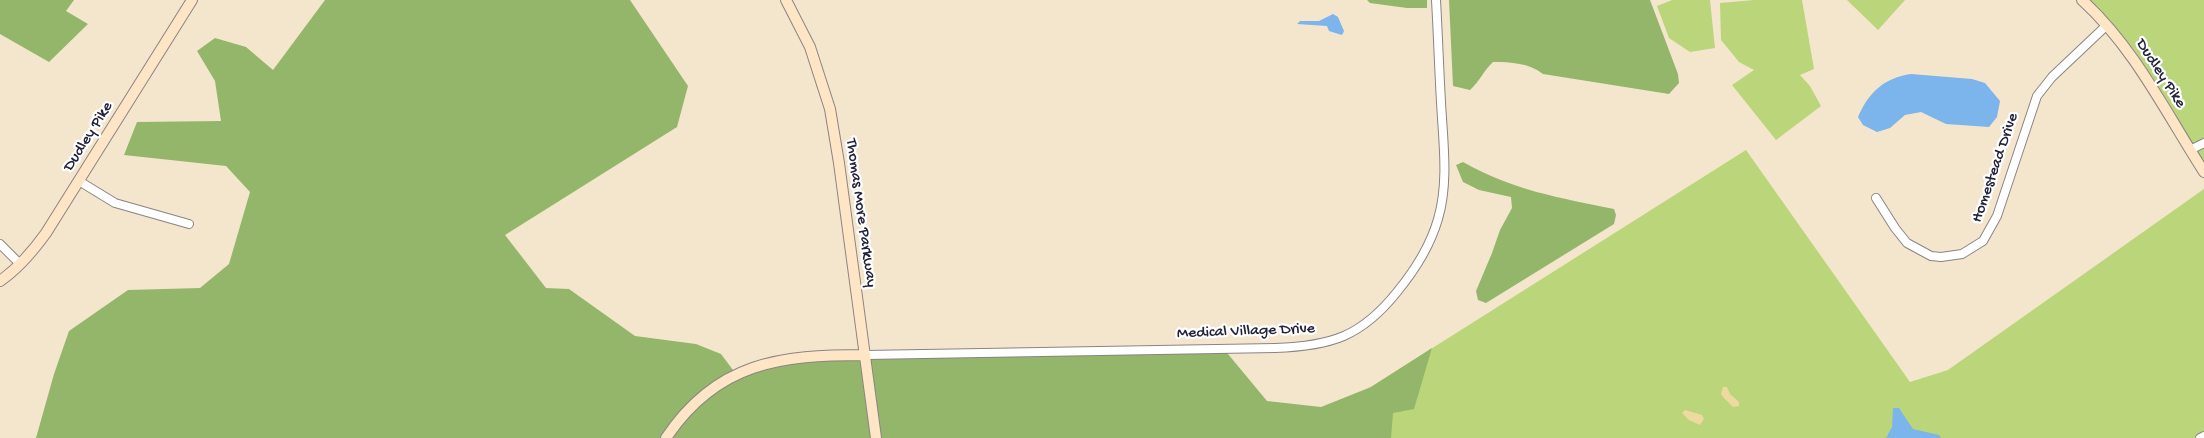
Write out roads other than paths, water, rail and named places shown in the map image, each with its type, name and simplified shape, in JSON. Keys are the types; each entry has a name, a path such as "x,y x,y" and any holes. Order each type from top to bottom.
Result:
{"street":[{"name":"Dudley Pike","path":"0,281 20,264 42,239 192,0"},
{"name":"Thomas More Parkway","path":"786,0 810,47 830,109 840,163 876,438"},
{"name":"Medical Village Drive","path":"864,355 1305,347 1352,333 1384,307 1405,282 1427,248 1438,218 1444,164 1436,0"},
{"name":"Dudley Pike","path":"2082,0 2107,25 2145,78 2204,172"},
{"name":"Homestead Drive","path":"1876,198 1907,243 1931,256 1942,257 1962,254 1983,241 1997,216 2037,96 2052,76 2107,25"},
{"path":"2190,150 2204,143"},
{"path":"79,181 115,204 189,224"},
{"path":"0,244 20,264"},
{"path":"666,438 675,424 702,396 741,372 776,360 801,356 864,355"},
{"path":"2200,438 2204,436"}],"water":[{"path":"1333,14 1338,17 1344,31 1342,35 1329,31 1327,26 1297,24 1300,21 1319,21"},
{"path":"1911,74 1972,79 1985,83 2000,101 1997,117 1989,127 1946,124 1921,112 1905,115 1890,128 1877,132 1863,125 1858,117 1872,93 1893,79"},
{"path":"1893,408 1899,408 1913,429 1939,435 1941,438 1886,438 1892,427"}]}
